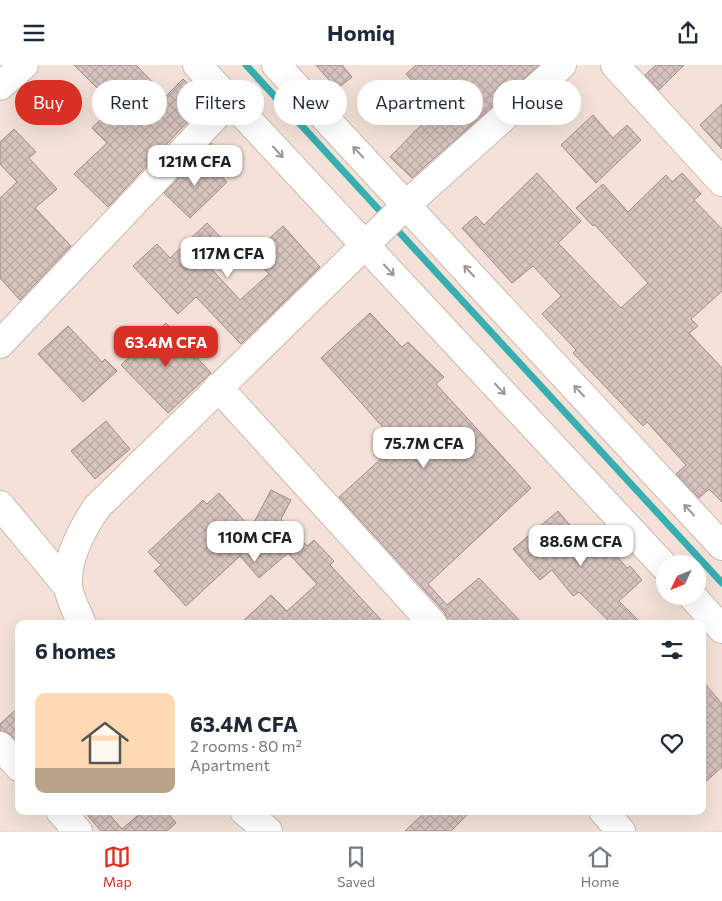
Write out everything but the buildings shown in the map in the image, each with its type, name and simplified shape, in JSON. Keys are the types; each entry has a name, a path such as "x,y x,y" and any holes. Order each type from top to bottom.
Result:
{"street":[{"path":"0,86 24,65"},
{"path":"197,65 211,80"},
{"path":"276,65 407,204 722,546"},
{"path":"68,587 70,567 83,527 97,507 407,204 562,65"},
{"path":"615,65 722,181"},
{"path":"0,344 207,125"},
{"path":"252,125 656,557"},
{"path":"218,387 429,620"},
{"path":"0,505 68,587 80,620"},
{"path":"700,605 722,629"},
{"path":"0,746 15,763"},
{"path":"64,815 78,831"},
{"path":"249,815 268,831"},
{"path":"607,815 621,831"}],"waterway":[{"path":"246,65 380,211"},
{"path":"400,233 722,583"}]}
